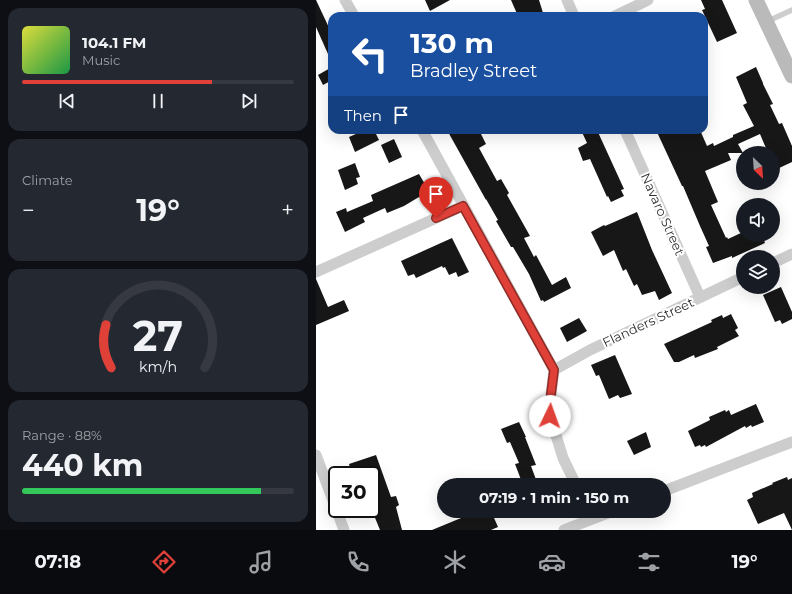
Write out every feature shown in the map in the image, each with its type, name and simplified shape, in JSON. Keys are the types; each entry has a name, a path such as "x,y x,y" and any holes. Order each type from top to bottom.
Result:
{"street":[{"path":"345,0 352,12"},
{"path":"567,0 572,12"},
{"path":"623,12 648,0"},
{"path":"756,0 792,76"},
{"path":"424,134 554,370 550,416 563,458 573,478"},
{"name":"Navaro Street","path":"628,134 700,297"},
{"path":"316,272 463,206"},
{"path":"780,260 792,254"},
{"name":"Flanders Street","path":"554,370 590,350 736,280"},
{"path":"671,488 792,442"},
{"path":"316,454 344,530"},
{"path":"564,530 586,518"}],"lane":[{"path":"766,22 792,10"}],"building":[{"path":"316,0 328,26 328,54 316,27"},
{"path":"425,0 450,0 430,11"},
{"path":"511,0 539,0 543,12 516,12"},
{"path":"701,0 722,0 737,33 717,42 708,23 708,12 703,12 702,10 705,9"},
{"path":"756,67 773,104 770,105 779,124 782,123 792,146 792,162 780,168 780,146 765,146 760,134 738,144 739,146 736,146 736,153 728,153 731,160 705,171 718,202 711,205 726,238 727,237 728,239 736,235 736,242 765,243 750,250 736,250 736,256 732,258 732,256 713,263 706,247 709,246 683,186 658,134 702,134 707,146 713,143 714,146 733,137 733,135 754,126 743,105 747,103 736,77"},
{"path":"328,69 328,82 323,85 318,75"},
{"path":"356,134 376,134 379,140 355,152 349,137"},
{"path":"449,134 481,134 486,144 479,148 497,181 501,179 509,193 507,195 530,236 524,238 534,257 536,255 552,285 566,277 571,288 544,302 543,300 541,301 529,274 513,247 511,247 496,221 498,220"},
{"path":"583,134 599,134 624,189 621,190 624,196 611,202 608,196 607,197 590,159 583,161 578,148 587,143"},
{"path":"394,139 402,157 389,163 381,145"},
{"path":"355,163 360,177 356,178 358,184 345,190 338,170"},
{"path":"419,174 429,191 404,206 387,213 385,208 363,218 365,222 345,232 336,212 346,208 347,212 373,201 371,195"},
{"path":"637,212 652,250 672,293 659,300 655,291 642,295 637,284 634,286 626,269 623,271 614,250 603,256 591,232 604,225 605,226"},
{"path":"452,238 469,272 458,277 456,272 449,275 445,267 443,268 442,266 416,278 414,274 408,276 401,261"},
{"path":"316,279 328,307 344,300 349,311 316,325"},
{"path":"780,287 792,312 792,319 782,324 780,320 775,322 763,295 780,294"},
{"path":"731,314 738,328 735,330 739,336 717,347 718,349 695,358 694,355 679,362 674,362 664,344 712,322 711,320 722,315 723,318"},
{"path":"579,318 587,331 567,342 560,328"},
{"path":"615,355 632,394 620,398 618,395 609,399 599,375 596,376 591,365"},
{"path":"756,404 764,422 752,427 751,425 746,428 745,426 706,447 705,445 701,447 700,445 695,447 688,431 710,420 709,417 725,410 726,412 729,410 731,415"},
{"path":"519,422 536,465 531,466 535,478 520,478 515,464 519,463 510,442 507,443 501,429"},
{"path":"646,432 651,447 634,455 627,441"},
{"path":"376,455 380,466 350,466 349,464"},
{"path":"380,466 391,497 396,496 399,505 396,507 402,530 380,530 375,518 380,518"},
{"path":"787,477 788,480 792,478 792,530 784,513 758,524 747,500 753,497 752,493"},
{"path":"461,518 494,518 498,527 491,530 432,530"}],"route":[{"path":"436,218 463,206 554,370 550,416"}]}
